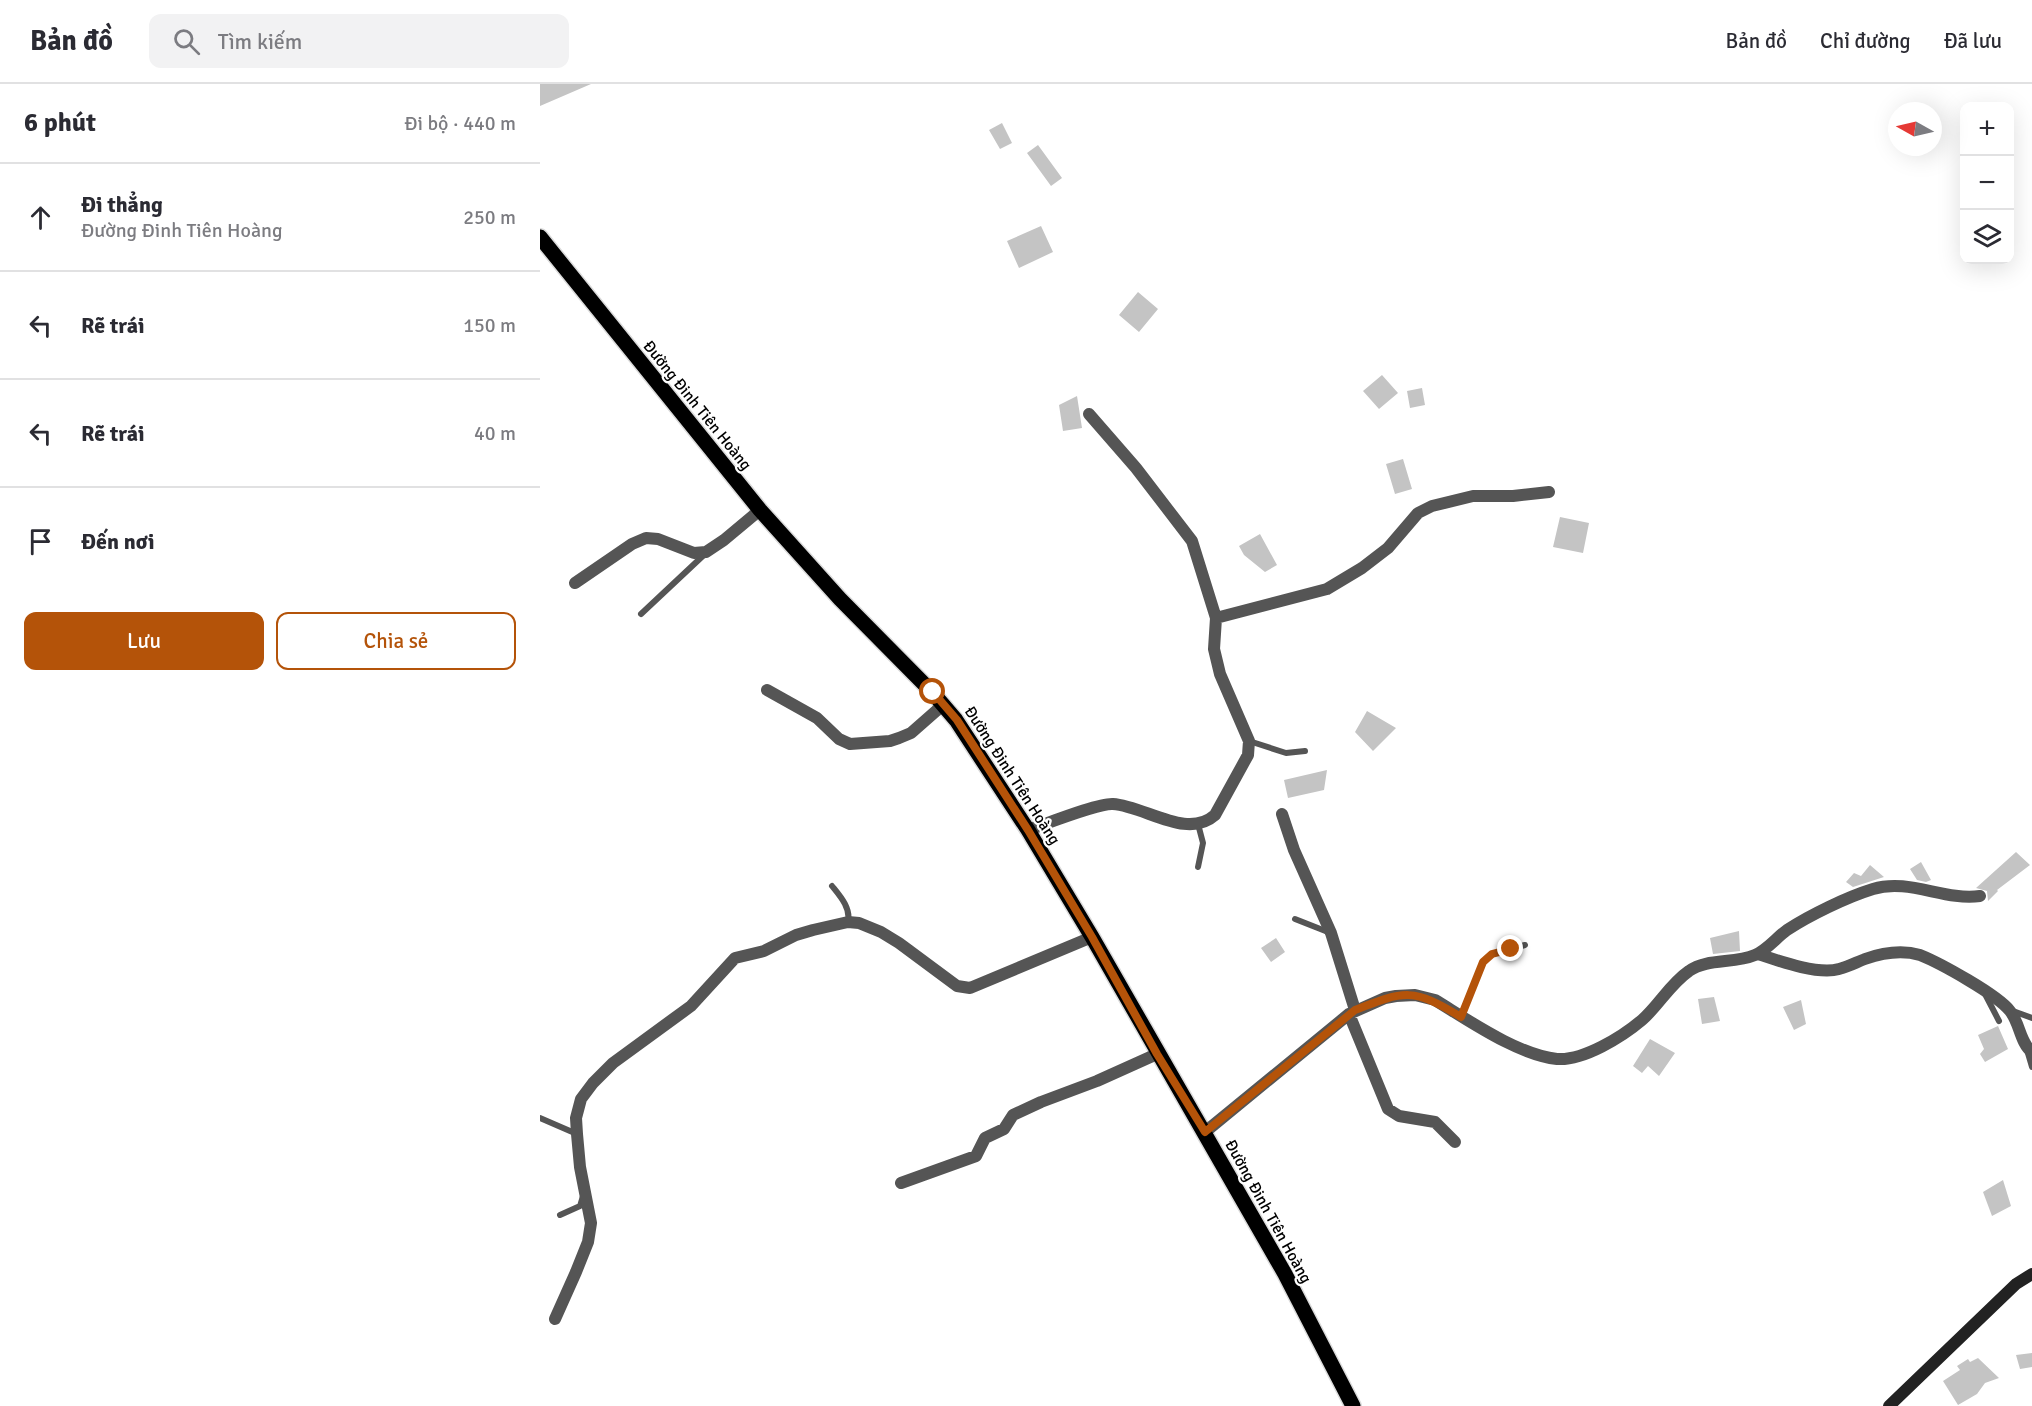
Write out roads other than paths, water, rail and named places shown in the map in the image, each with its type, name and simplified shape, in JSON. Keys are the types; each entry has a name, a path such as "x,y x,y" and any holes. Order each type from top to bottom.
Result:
{"main road":[{"name":"Đường Đinh Tiên Hoàng","path":"540,237 760,510 840,599 944,704 988,767 1092,937 1157,1054 1205,1132 1285,1274 1353,1406"}],"street":[{"path":"1028,830 1111,804 1127,806 1167,820 1198,824 1207,822 1215,815 1248,754 1249,741 1220,674 1214,649 1216,618 1192,542 1136,468 1089,414"},
{"path":"1216,618 1327,589 1362,568 1388,548 1418,513 1432,506 1473,496 1513,496 1549,492"},
{"path":"575,584 632,544 646,538 658,539 694,553 706,552 760,510"},
{"path":"767,690 817,718 838,739 850,744 890,741 911,733 944,704"},
{"path":"1282,814 1294,850 1331,933 1352,1012 1388,1109 1399,1116 1435,1122 1455,1142"},
{"path":"1205,1132 1352,1012 1385,998 1415,995 1434,1000 1509,1043 1530,1052 1558,1059 1572,1057 1618,1038 1629,1030 1690,970 1758,954 1796,925 1852,897 1876,888 1893,886 1929,890 1961,898 1980,896"},
{"path":"555,1319 576,1272 590,1231 591,1216 580,1167 577,1134 578,1108 581,1099 592,1083 613,1063 691,1006 735,958 764,951 796,935 848,922 868,925 881,932 922,960 944,979 962,988 970,988 1092,937"},
{"path":"1758,954 1803,967 1830,970 1841,969 1874,956 1912,953 1930,959 2008,1009 2029,1049"},
{"path":"901,1183 976,1156 985,1138 1004,1129 1013,1115 1157,1054"},
{"path":"1889,1406 2016,1284 2032,1274"}],"lane":[{"path":"641,614 706,552"},
{"path":"1249,741 1286,753 1305,751"},
{"path":"1198,824 1203,843 1198,867"},
{"path":"832,886 848,909 848,922"},
{"path":"1295,919 1331,933"},
{"path":"1461,1017 1483,962 1492,954 1525,945"},
{"path":"1984,992 1999,1021"},
{"path":"2008,1009 2032,1018"},
{"path":"2029,1049 2032,1067"},
{"path":"540,1118 577,1134"},
{"path":"560,1215 580,1206 585,1189"}]}
